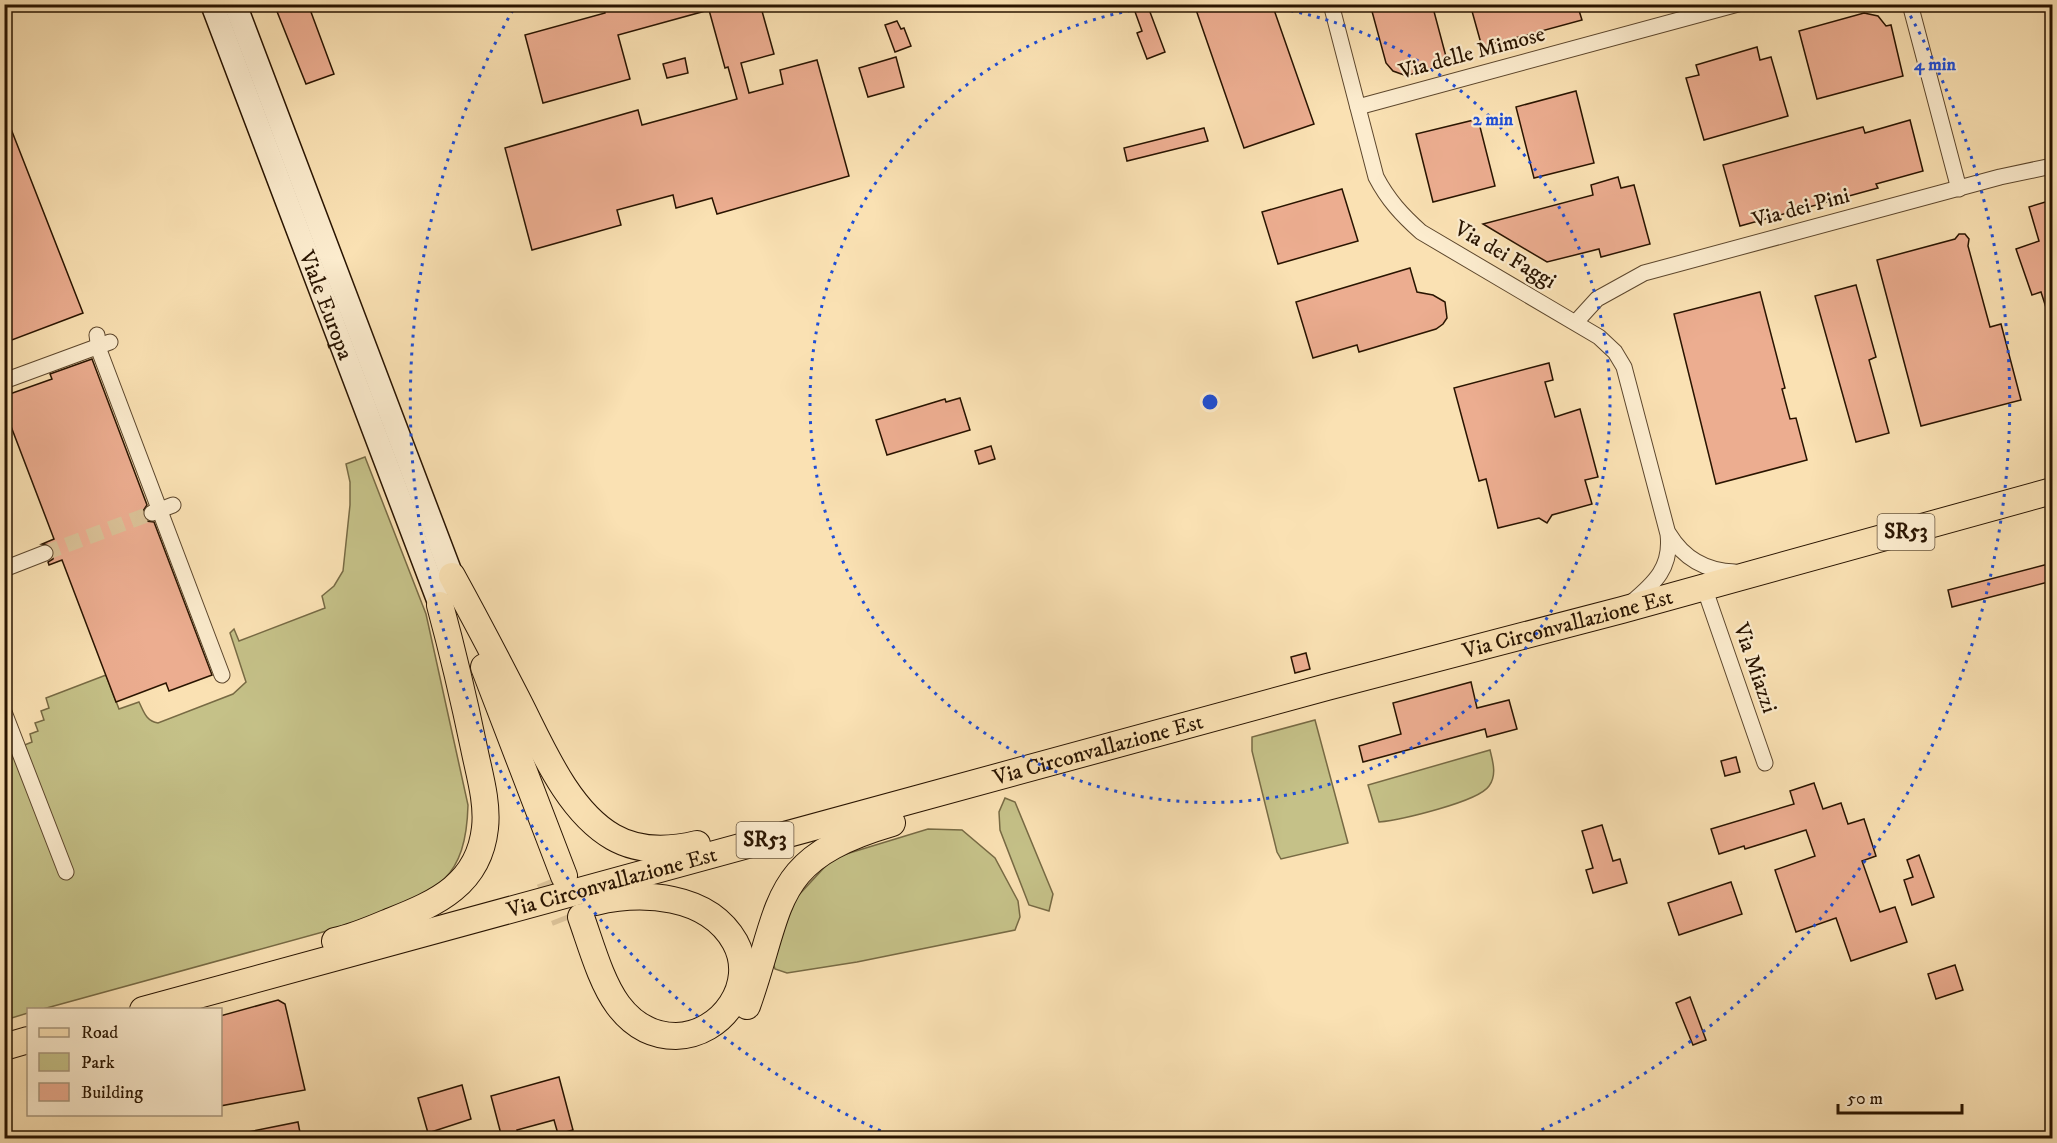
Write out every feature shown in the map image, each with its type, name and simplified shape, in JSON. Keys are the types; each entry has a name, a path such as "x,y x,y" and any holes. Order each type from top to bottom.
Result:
{"main road":[{"name":"Via Circonvallazione Est","path":"150,1008 1332,686 1704,588 2052,491"},
{"path":"440,605 557,878 452,576"},
{"path":"452,576 564,786 590,820 621,842 646,849 676,848 806,816 940,794"},
{"path":"191,997 290,954 354,936 415,911 447,895 471,870 479,856 485,813 460,679 440,605"},
{"path":"367,950 445,940 618,897 662,898 689,905 717,920 735,942 739,953 741,973 737,993 718,1022 694,1034 680,1036 661,1035 641,1027 621,1008 573,919 597,1002 613,1026 634,1041 658,1050 680,1053 700,1049 729,1032 742,1016 756,980 778,906 794,876 805,865 825,850 847,839 943,808 992,788 1020,772"},
{"path":"4,1047 27,1040"}],"street":[{"name":"Viale Europa","path":"212,4 440,605"},
{"name":"Viale Europa","path":"234,4 452,576"},
{"name":"Via dei Faggi","path":"1331,4 1376,177 1386,197 1402,216 1421,232 1599,337 1615,352 1624,367 1668,534 1669,551 1664,567 1652,584 1622,610"},
{"name":"Via delle Mimose","path":"1358,107 1738,4"},
{"path":"1910,4 1959,189"},
{"name":"Via dei Pini","path":"1576,322 1597,299 1644,273 2052,166"},
{"path":"4,381 102,341 155,512 222,675"},
{"path":"155,512 173,505"},
{"name":"Via dei Faggi","path":"1668,534 1683,554 1700,564 1718,570 1760,572"},
{"path":"4,569 45,553"},
{"name":"Via Miazzi","path":"1704,588 1765,763"},
{"path":"4,712 66,872"}],"green space":[{"path":"365,457 426,614 468,805 466,831 461,852 453,868 443,881 429,891 370,919 47,1008 27,1008 27,1013 5,1020 5,753 32,742 30,734 38,731 35,723 44,720 41,711 49,708 46,698 106,675 119,709 139,702 148,718 158,723 233,694 246,682 230,633 234,629 239,641 325,608 322,596 334,586 343,571 350,505 350,482 346,464"},
{"path":"1315,720 1348,843 1281,859 1277,852 1252,751 1252,737"},
{"path":"1490,750 1494,768 1493,777 1489,786 1482,792 1438,809 1379,822 1368,785"},
{"path":"1005,798 1015,802 1053,894 1049,911 1029,905 1000,830 999,812"},
{"path":"928,829 962,830 995,858 1018,901 1020,917 1015,930 857,962 787,973 775,969 771,957 784,911 833,858"}],"building":[{"path":"274,4 308,4 334,74 306,84"},
{"path":"603,4 760,4 774,54 741,63 749,93 783,84 780,70 817,60 849,176 717,214 712,198 676,208 673,195 617,210 621,225 532,250 505,148 638,110 642,125 737,99 728,67 725,68 709,10 618,35 630,79 543,103 525,35 605,13"},
{"path":"1147,4 1165,52 1147,59 1137,33 1142,31 1134,9"},
{"path":"1194,4 1272,4 1314,124 1244,148"},
{"path":"1370,4 1432,4 1448,64 1412,74 1404,75 1393,71 1386,63"},
{"path":"1470,4 1577,4 1582,20 1482,47"},
{"path":"1864,13 1878,16 1886,26 1891,25 1903,76 1817,99 1799,31"},
{"path":"897,21 901,29 904,28 911,46 895,52 885,25"},
{"path":"1757,47 1760,60 1771,57 1788,116 1704,140 1686,78 1699,75 1696,65"},
{"path":"896,57 904,87 868,97 859,68"},
{"path":"685,58 688,73 667,78 663,64"},
{"path":"1576,91 1594,163 1534,178 1516,107"},
{"path":"4,111 83,313 4,343"},
{"path":"1478,119 1495,186 1433,202 1416,134"},
{"path":"1910,120 1923,171 1876,184 1878,188 1740,226 1723,165 1863,127 1865,133"},
{"path":"1204,128 1208,141 1127,161 1124,148"},
{"path":"1618,177 1621,188 1634,185 1650,244 1601,257 1599,249 1547,262 1483,224 1593,195 1591,185"},
{"path":"1342,189 1358,241 1278,264 1262,212"},
{"path":"2052,200 2052,319 2050,320 2041,292 2032,295 2016,249 2039,241 2029,207"},
{"path":"1959,234 1965,234 1969,239 1968,246 1990,327 2001,324 2021,400 1921,426 1877,260 1955,239"},
{"path":"1410,268 1417,292 1433,295 1445,302 1447,318 1443,324 1436,329 1359,352 1357,345 1313,358 1296,302"},
{"path":"1856,285 1876,357 1869,360 1889,433 1856,442 1815,296"},
{"path":"1760,292 1785,388 1782,389 1790,419 1796,418 1807,460 1716,484 1674,314"},
{"path":"92,359 147,505 143,516 146,521 154,522 212,675 169,691 166,683 116,702 62,560 49,565 48,562 53,559 54,550 51,545 42,544 54,539 4,408 4,396 52,379 50,374"},
{"path":"1549,363 1553,380 1545,382 1555,417 1580,409 1598,477 1585,480 1592,504 1552,515 1547,523 1539,518 1498,528 1486,479 1479,481 1454,388"},
{"path":"960,398 970,430 887,455 876,420 945,399 946,402"},
{"path":"991,446 995,459 979,464 975,451"},
{"path":"2052,563 2052,581 1952,607 1948,590"},
{"path":"1306,653 1310,669 1295,673 1291,657"},
{"path":"1471,682 1477,708 1509,700 1517,729 1487,737 1485,729 1363,762 1359,746 1401,734 1393,703"},
{"path":"1736,757 1740,772 1725,776 1721,761"},
{"path":"1814,783 1823,809 1841,803 1848,824 1864,819 1876,856 1862,861 1880,912 1895,907 1907,942 1851,961 1836,918 1796,932 1775,870 1815,856 1806,830 1745,849 1744,846 1719,854 1711,829 1794,804 1790,791"},
{"path":"1602,825 1613,861 1620,859 1627,883 1593,893 1586,870 1593,868 1582,831"},
{"path":"1919,855 1934,897 1912,905 1904,880 1913,877 1907,860"},
{"path":"1731,882 1742,914 1679,935 1668,903"},
{"path":"1955,965 1963,990 1936,999 1928,974"},
{"path":"1690,997 1706,1040 1693,1045 1676,1003"},
{"path":"278,1000 285,1004 305,1090 222,1106 222,1015"},
{"path":"559,1077 573,1130 558,1134 554,1120 517,1130 520,1138 502,1138 491,1096"},
{"path":"462,1085 471,1119 428,1133 418,1098"},
{"path":"298,1122 301,1138 249,1138 248,1132"}],"tunnel":[{"path":"45,553 152,513"},
{"path":"549,880 565,921"}]}
